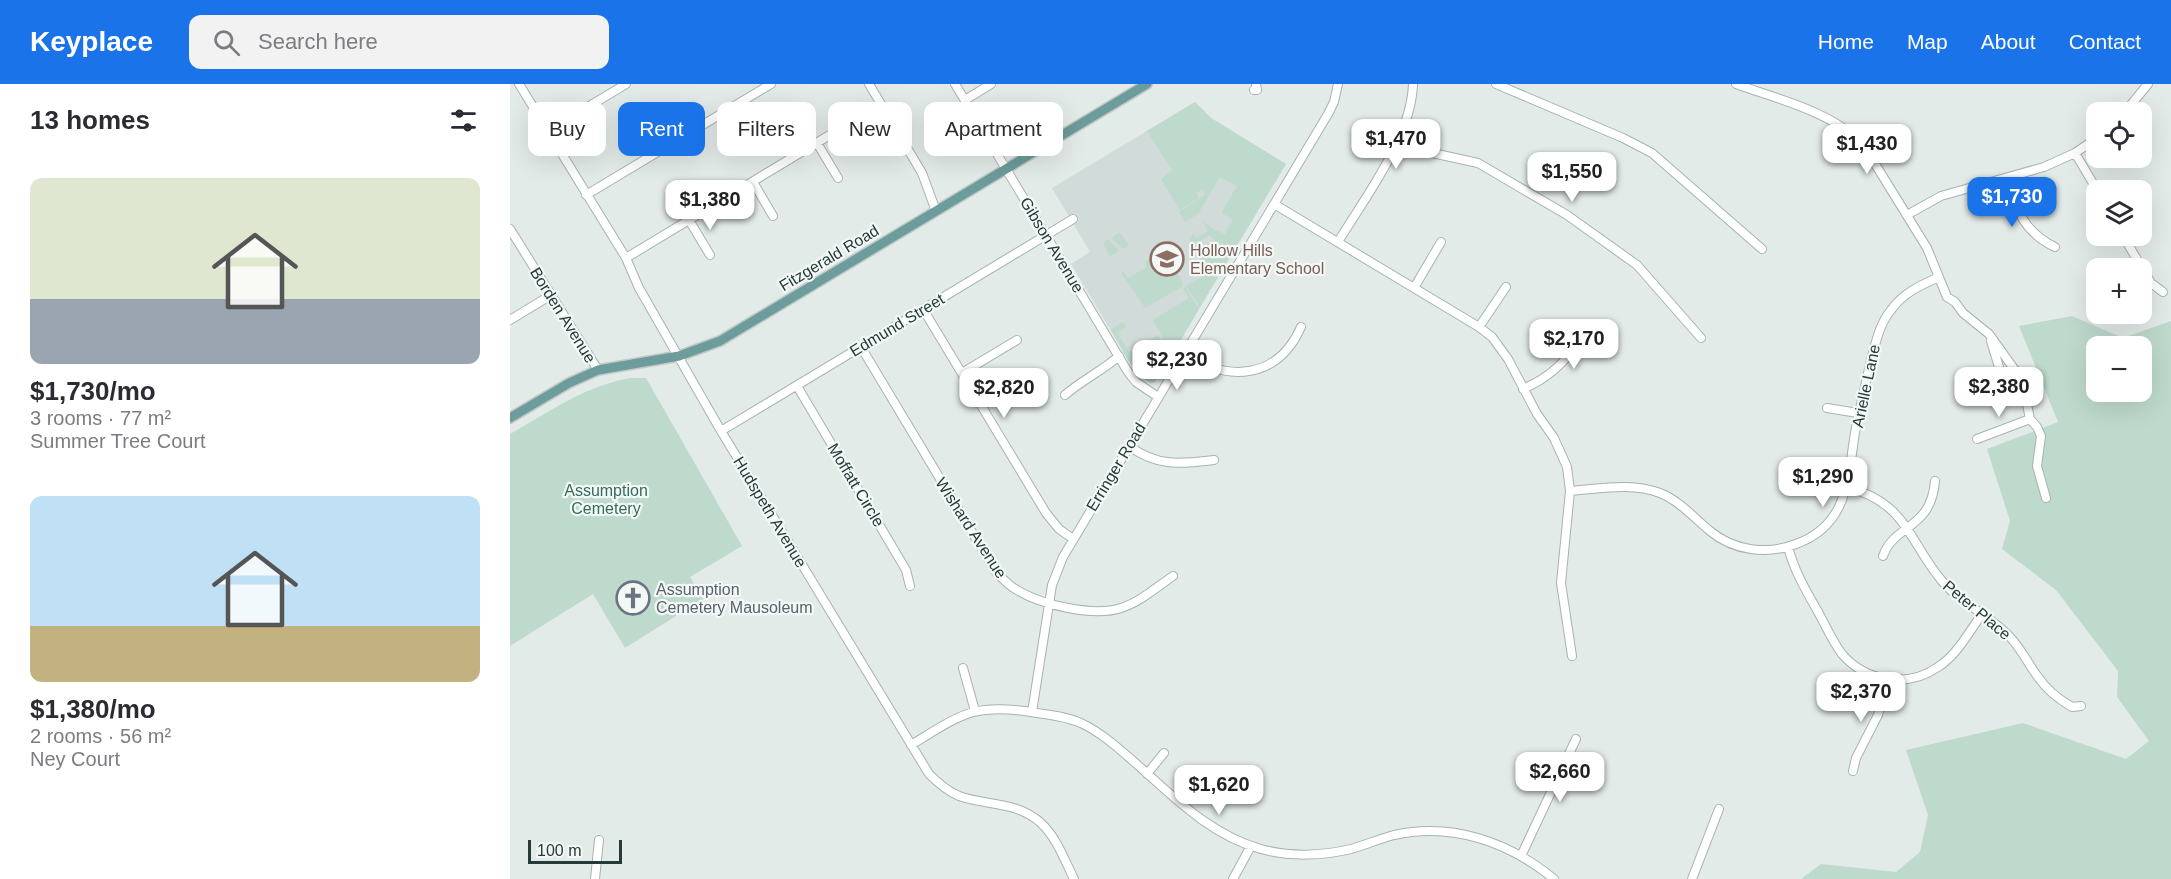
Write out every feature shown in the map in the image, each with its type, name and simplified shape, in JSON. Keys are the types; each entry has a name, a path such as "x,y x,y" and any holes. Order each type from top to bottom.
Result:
{"main road":[{"name":"Fitzgerald Road","path":"510,418 569,383 598,370 678,356 720,341 1147,84"}],"street":[{"name":"Hudspeth Avenue","path":"519,84 530,102"},
{"path":"596,102 626,84"},
{"path":"586,195 771,84"},
{"path":"869,84 881,102"},
{"name":"Gibson Avenue","path":"955,84 1119,356 1136,382 1158,397"},
{"path":"965,100 991,84"},
{"name":"Erringer Road","path":"1032,712 1056,571 1335,102 1338,84"},
{"path":"1338,242 1396,145 1407,119 1413,84"},
{"path":"1496,84 1623,138 1652,153 1762,249"},
{"path":"1736,84 1826,118 1845,128 1864,146 1927,248 1947,297 1989,334 2022,380 2030,419 2041,436 2037,466 2046,498"},
{"path":"2133,102 2148,84"},
{"path":"626,258 828,136"},
{"path":"817,143 838,178"},
{"path":"1396,145 1478,163 1567,215 1637,265 1701,338"},
{"path":"1907,215 1941,196 2044,167 2086,146"},
{"path":"2075,153 2091,180"},
{"name":"Hudspeth Avenue","path":"563,156 626,258 639,288 722,431 929,774 948,791 966,798 1016,808 1040,823 1054,839 1074,879"},
{"path":"911,156 921,173 936,211"},
{"path":"2007,178 2014,204 2023,221 2037,236 2055,247"},
{"path":"753,182 773,216"},
{"path":"1274,204 1479,327 1502,349 1523,389 1564,456 1570,491 1561,583 1572,656"},
{"name":"Edmund Street","path":"722,431 1073,219"},
{"path":"689,220 710,255"},
{"name":"Borden Avenue","path":"511,232 598,370"},
{"path":"1414,288 1441,242"},
{"path":"2129,246 2151,283 2163,292"},
{"name":"Arielle Lane","path":"1570,491 1627,487 1650,490 1671,499 1713,533 1734,545 1755,550 1788,547 1811,537 1828,522 1841,503 1847,487 1858,413 1881,325 1891,309 1904,296 1918,286 1939,278"},
{"path":"1479,327 1506,287"},
{"path":"510,320 551,295"},
{"path":"923,309 1046,513 1059,529 1073,539"},
{"path":"1185,353 1201,364 1216,370 1251,371 1281,355 1292,343 1301,327"},
{"path":"1989,334 2002,377 2002,392 1994,399"},
{"path":"1523,389 1544,379 1562,364 1580,339 1575,336"},
{"path":"962,373 1017,340"},
{"name":"Wishard Avenue","path":"861,347 996,572 1018,591 1049,602 1090,611 1112,611 1130,605 1173,576"},
{"path":"1065,395 1119,356"},
{"name":"Moffatt Circle","path":"797,386 906,570 910,586"},
{"path":"1827,408 1858,413"},
{"path":"1977,440 2030,419"},
{"path":"1129,446 1147,458 1166,463 1180,464 1214,460"},
{"path":"1883,556 1887,544 1920,518 1929,505 1935,481"},
{"name":"Peter Place","path":"1847,487 1880,500 1898,515 1944,583 2017,644 2037,676 2053,695 2072,708 2081,706"},
{"path":"1788,547 1798,577 1842,653 1861,670 1887,679 1915,678 1940,666 1953,654 1982,614"},
{"path":"963,668 975,711"},
{"path":"1853,771 1856,758 1878,715 1887,679"},
{"path":"911,745 959,717 975,711 1000,708 1067,718 1081,723 1107,739 1212,827 1251,846 1284,854 1329,853 1394,835 1438,831 1481,838 1521,856 1554,879"},
{"path":"1521,856 1576,739"},
{"path":"1147,774 1164,753"},
{"path":"1692,879 1719,809"},
{"path":"595,879 600,840"},
{"path":"1233,879 1251,846"}],"shaded area":[{"path":"1195,102 1211,118 1286,164 1159,376 1151,384 1134,369 1071,264 1090,252 1052,188"}],"green space":[{"path":"1195,102 1211,118 1286,164 1200,307 1186,286 1208,273 1198,256 1204,252 1207,256 1219,249 1215,244 1197,254 1193,247 1200,243 1202,247 1214,240 1210,235 1192,245 1189,237 1194,234 1196,238 1208,231 1202,220 1213,229 1225,234 1233,219 1221,213 1237,186 1220,177 1198,214 1185,222 1179,212 1205,195 1202,190 1196,193 1199,198 1180,210 1161,179 1172,170 1147,131"},
{"path":"1119,232 1128,243 1128,246 1123,249 1112,238"},
{"path":"1108,239 1119,250 1110,257 1103,243"},
{"path":"1163,251 1183,286 1145,308 1122,274 1123,271 1128,278 1147,267 1145,262"},
{"path":"1185,287 1199,309 1175,350 1166,344 1153,320 1189,298 1183,288"},
{"path":"2072,316 2086,324 2118,336 2086,336 2086,402 2152,402 2152,336 2129,336 2171,321 2171,879 1801,879 1821,864 1896,872 1920,852 1928,815 1906,750 2023,723 2126,759 2149,741 2117,697 2118,671 2056,590 2002,549 2010,521 1987,449 2058,422 2019,326"},
{"path":"1123,322 1126,327 1117,332 1129,352 1139,347 1146,358 1141,345 1158,335 1164,345 1174,351 1154,383 1141,376 1135,369 1111,330"},
{"name":"Assumption Cemetery","path":"630,378 646,378 742,546 690,577 703,599 625,648 593,594 510,646 510,434 597,387"}],"place":[{"name":"Hollow Hills Elementary School","path":"1167,259"},
{"name":"Assumption Cemetery Mausoleum","path":"633,598"}]}
